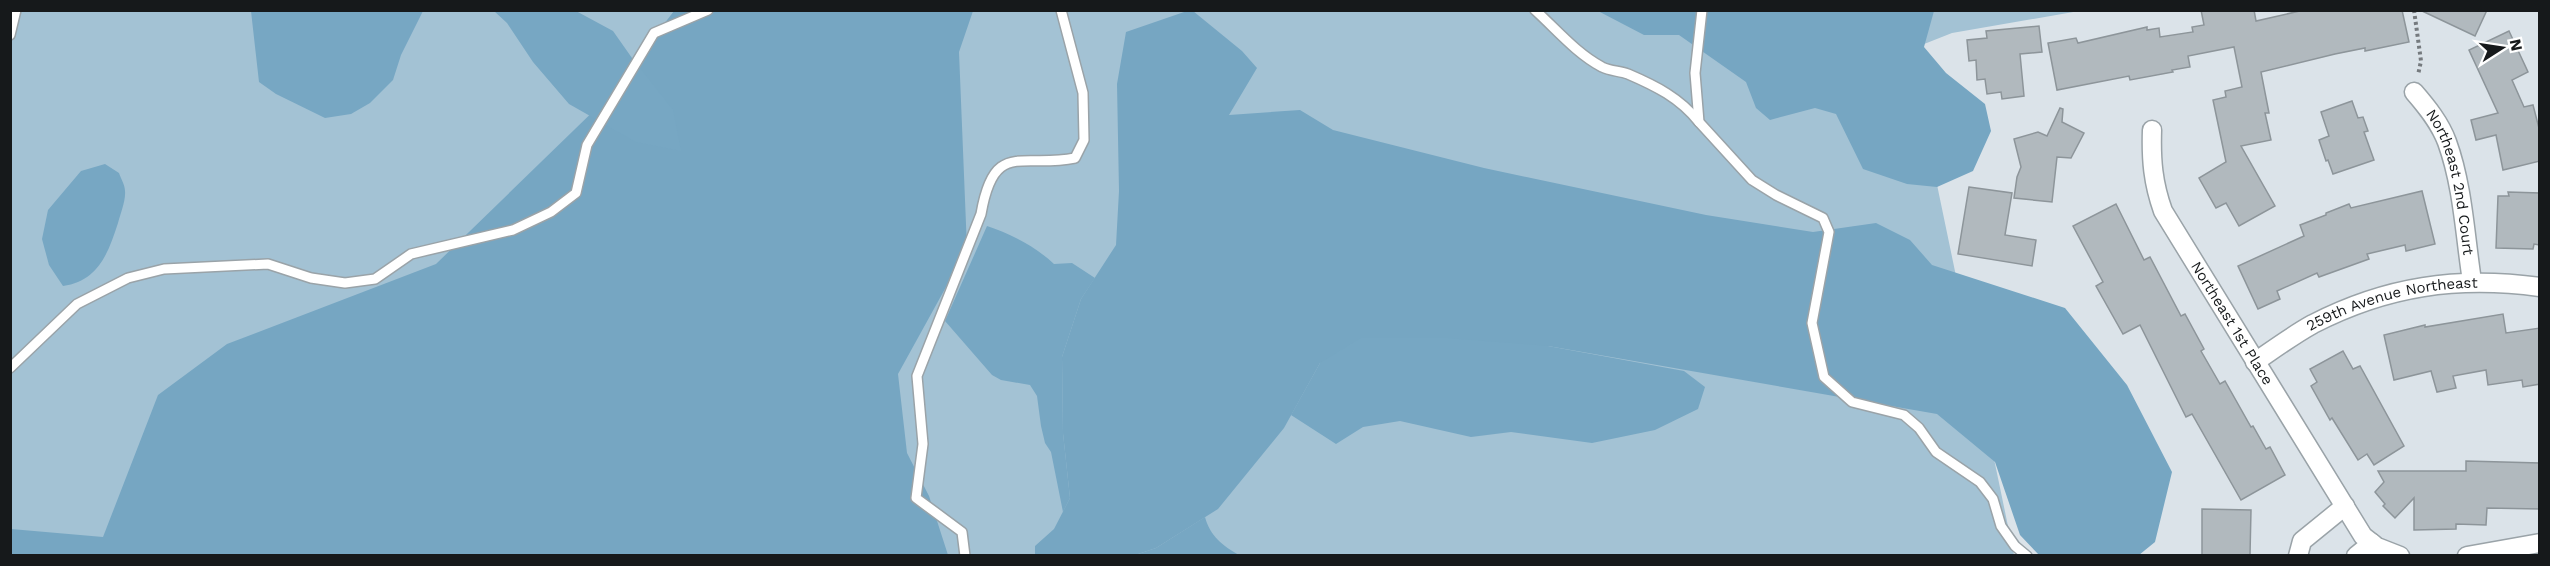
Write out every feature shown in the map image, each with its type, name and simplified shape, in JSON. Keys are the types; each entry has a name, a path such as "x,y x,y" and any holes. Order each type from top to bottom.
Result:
{"street":[{"name":"Northeast 2nd Court","path":"2414,92 2434,116 2447,141 2455,171 2472,281"},
{"name":"Northeast 1st Place","path":"2152,130 2151,165 2154,186 2163,211 2363,536 2372,543"},
{"name":"259th Avenue Northeast","path":"2255,362 2311,326 2354,305 2386,294 2421,286 2472,281 2540,287"},
{"path":"2298,555 2302,541 2345,506"},
{"path":"2356,555 2372,543 2400,555"},
{"path":"2467,555 2540,543"}],"lane":[{"path":"10,35 16,10"},
{"path":"10,368 77,304 128,278 164,270 268,264 311,278 345,283 375,279 411,254 513,230 552,212 576,193 587,145 654,33 708,10"},
{"path":"965,555 962,532 916,498 923,444 917,376 981,214 984,195 993,175 1008,162 1035,159 1054,162 1075,158 1084,140 1083,93 1061,10"},
{"path":"1535,10 1587,58 1605,69 1626,74 1666,91 1687,107 1752,180 1776,195 1823,218 1829,232 1812,323 1824,377 1852,402 1904,415 1918,428 1936,452 1980,482 1993,499 2001,526 2015,546 2026,555"},
{"path":"1700,122 1695,73 1702,10"}],"path":[{"path":"2414,10 2421,61 2414,92"}],"shaded area":[{"path":"251,10 423,11 401,55 393,80 370,103 351,114 325,118 276,94 259,82"},
{"path":"10,11 2079,11 1952,33 1909,50 2014,555 11,555"},
{"path":"494,11 576,11 613,31 673,110 681,151 636,142 569,104 533,62 507,23"},
{"path":"674,11 973,11 959,52 967,249 898,374 907,453 929,496 948,555 11,556 11,529 103,537 158,395 227,344 436,264 607,98"},
{"path":"1193,11 1242,51 1257,68 1229,115 1300,110 1333,130 1484,168 1706,215 1813,232 1876,223 1910,240 1932,265 2065,308 2127,385 2172,472 2155,542 2139,555 2039,555 2020,535 1995,462 1937,414 1548,346 1320,363 1284,428 1218,509 1156,548 1135,555 1035,556 1035,546 1054,529 1070,498 1063,433 1062,357 1081,299 1116,245 1119,191 1117,84 1126,32"},
{"path":"1598,11 1934,11 1924,47 1946,73 1985,104 1991,131 1973,171 1937,187 1907,184 1863,169 1836,114 1815,108 1770,120 1756,108 1746,82 1679,35 1644,35"},
{"path":"105,164 119,173 125,189 124,203 114,234 105,255 93,272 75,283 63,286 49,265 42,239 48,210 81,171"},
{"path":"987,226 1023,242 1054,264 1072,263 1095,278 1081,299 1062,357 1063,433 1070,498 1063,512 1051,452 1045,443 1041,426 1037,396 1030,385 1001,380 992,375 945,321"},
{"path":"1361,338 1446,338 1548,346 1684,371 1705,387 1698,409 1655,430 1592,443 1511,432 1471,437 1400,421 1363,427 1336,444 1291,415 1320,363"},
{"path":"1205,517 1210,530 1218,540 1239,555 1135,555 1156,548"}],"building":[{"path":"2201,10 2254,10 2256,21 2304,10 2402,10 2409,42 2365,51 2365,48 2335,54 2261,72 2269,113 2265,113 2271,140 2241,146 2275,206 2239,226 2226,203 2216,208 2199,178 2226,162 2213,100 2226,97 2225,91 2242,87 2234,47 2188,56 2190,67 2172,70 2173,72 2130,80 2129,76 2057,90 2048,43 2076,38 2078,43 2147,27 2147,30 2159,28 2160,37 2193,32 2192,27 2204,25"},
{"path":"2420,10 2487,10 2475,36"},
{"path":"2039,26 2042,52 2020,54 2024,96 2002,99 2001,92 1987,94 1985,79 1977,80 1976,60 1969,61 1967,40 1987,38 1986,31"},
{"path":"2509,31 2528,72 2512,80 2524,107 2533,105 2540,132 2540,161 2503,170 2496,135 2476,140 2471,120 2498,113 2469,50"},
{"path":"2352,101 2358,118 2363,117 2368,131 2364,132 2374,160 2333,174 2319,140 2329,136 2321,112"},
{"path":"2060,108 2063,109 2062,122 2084,133 2071,158 2057,157 2052,202 2014,198 2021,167 2014,139 2038,132 2047,136"},
{"path":"1969,187 2012,193 2005,235 2036,240 2032,266 1958,254"},
{"path":"2422,191 2435,244 2406,251 2405,245 2367,254 2369,259 2319,277 2317,273 2277,291 2280,299 2258,309 2238,266 2304,236 2300,225 2326,215 2326,213 2349,204 2351,208"},
{"path":"2508,192 2540,193 2540,245 2534,244 2533,249 2496,248 2498,196 2509,196"},
{"path":"2116,204 2144,260 2150,257 2181,316 2185,314 2204,349 2201,351 2220,384 2225,381 2251,427 2253,426 2266,449 2270,447 2285,475 2241,500 2192,414 2186,417 2140,325 2123,334 2096,286 2103,282 2073,226"},
{"path":"2503,314 2506,333 2540,328 2540,384 2523,387 2522,380 2488,385 2486,370 2453,376 2456,388 2437,392 2431,371 2394,380 2384,335 2425,325 2425,327"},
{"path":"2343,351 2353,369 2360,366 2404,446 2374,465 2367,454 2358,460 2332,418 2330,420 2311,386 2317,382 2310,369"},
{"path":"2466,461 2540,463 2540,509 2487,508 2486,525 2456,524 2456,529 2414,530 2414,498 2395,518 2383,506 2385,504 2375,492 2384,482 2378,471 2466,471"},
{"path":"2202,509 2251,510 2250,555 2202,555"}]}
